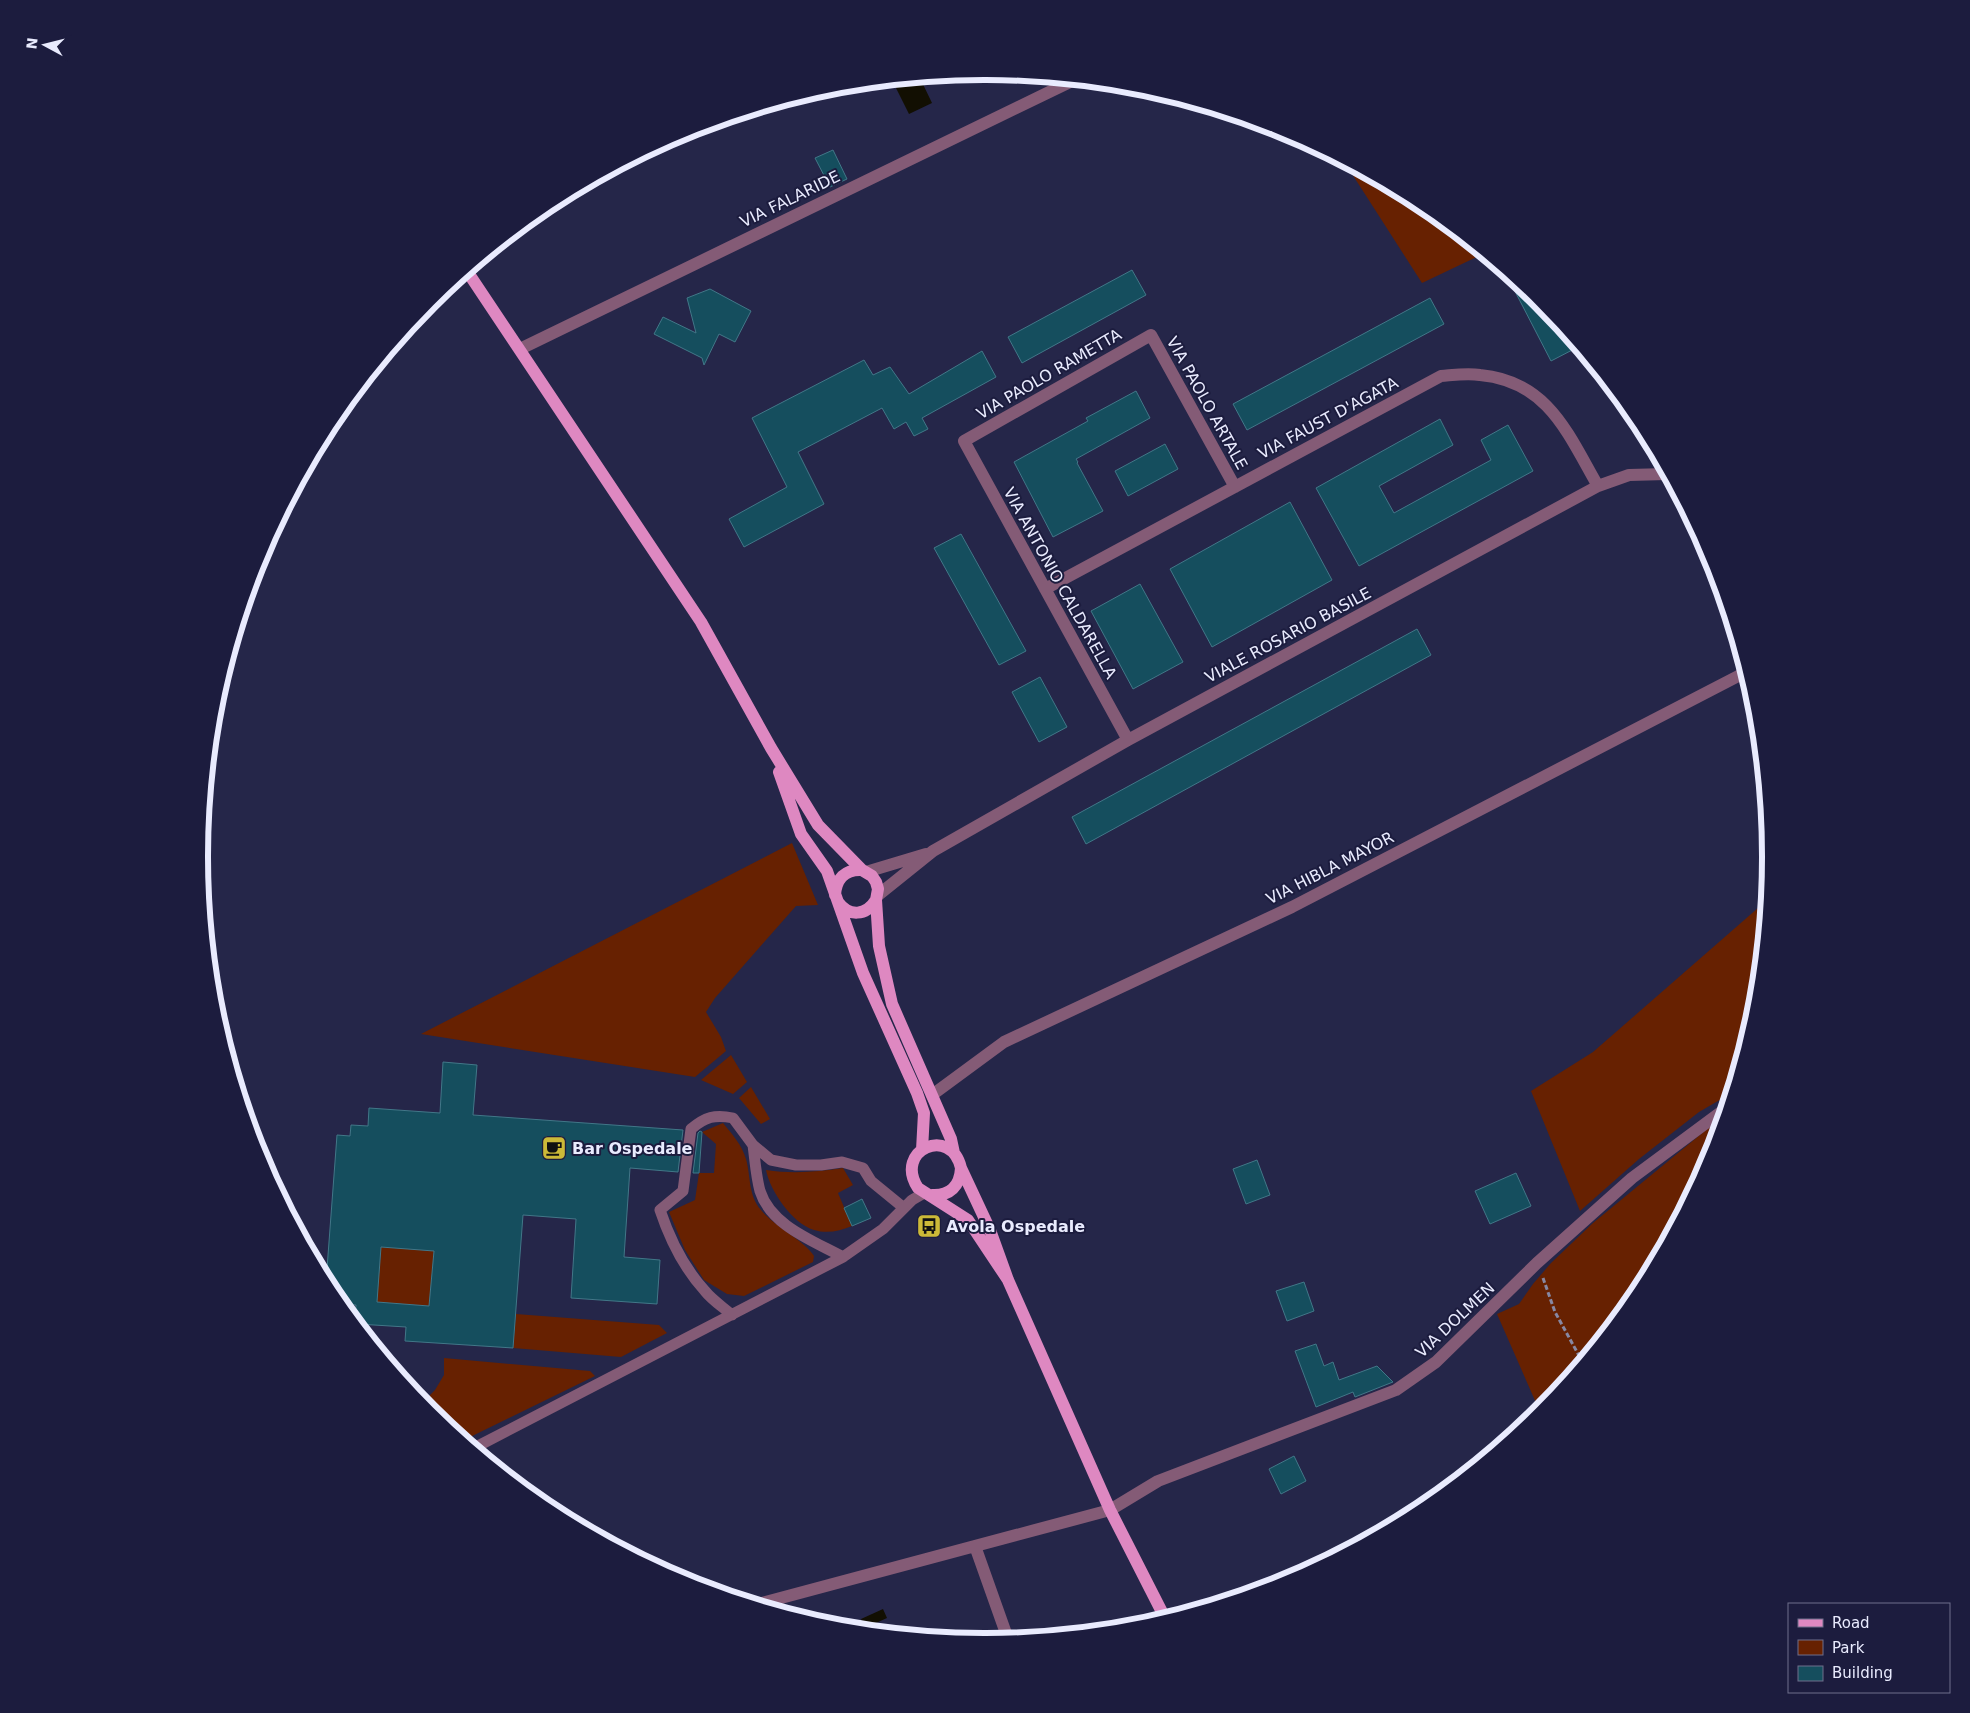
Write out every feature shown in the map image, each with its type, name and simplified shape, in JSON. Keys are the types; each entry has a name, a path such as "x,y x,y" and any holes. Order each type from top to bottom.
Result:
{"main road":[{"path":"471,275 700,622 771,748 818,825 876,882 879,946 892,1004 951,1139 954,1153"},
{"path":"771,748 802,834 827,872 863,973 917,1093 924,1113 922,1150"},
{"path":"864,871 850,871 841,877 836,888 836,899 842,908 854,913 868,910 877,898"},
{"path":"1008,1280 968,1220 918,1188 911,1172 915,1156 922,1150 930,1146 939,1145 954,1153 959,1160 990,1230 1008,1280 1110,1510 1162,1612"},
{"path":"928,1194 947,1193 953,1189 958,1183 961,1168"}],"street":[{"name":"VIA FALARIDE","path":"520,349 1064,85"},
{"name":"VIA PAOLO RAMETTA","path":"964,441 1151,335"},
{"name":"VIA PAOLO ARTALE","path":"1151,335 1235,486"},
{"name":"VIA FAUST D'AGATA","path":"1045,590 1441,376 1480,375 1506,380 1533,392 1560,420 1598,486"},
{"name":"VIA ANTONIO CALDARELLA","path":"964,441 1128,740"},
{"name":"VIALE ROSARIO BASILE","path":"933,851 1128,740 1598,486 1629,476 1660,474"},
{"name":"VIA HIBLA MAYOR","path":"932,1095 1004,1042 1292,906 1740,675"},
{"path":"864,871 933,851"},
{"path":"877,898 933,851"},
{"name":"VIA DOLMEN","path":"767,1602 1110,1510 1158,1481 1396,1390 1436,1362 1538,1263 1632,1178 1717,1115"},
{"path":"975,1546 1006,1632"}],"lane":[{"path":"732,1315 706,1293 684,1265 669,1235 660,1210 683,1191 691,1128 702,1119 713,1116 733,1118 753,1145 771,1160 796,1165 821,1166 842,1162 863,1168 871,1181 904,1208"},
{"path":"753,1145 760,1192 771,1212 789,1227 843,1257"},
{"path":"479,1445 843,1257 884,1229 912,1200 928,1194"}],"path":[{"path":"1538,1263 1555,1312 1579,1356"}],"green space":[{"path":"1351,172 1416,211 1458,240 1478,257 1422,283"},
{"path":"792,843 818,905 796,906 715,998 706,1012 721,1037 726,1051 695,1077 421,1034"},
{"path":"1760,906 1755,958 1747,1008 1722,1098 1699,1112 1639,1159 1580,1211 1531,1091 1593,1052"},
{"path":"731,1055 747,1082 733,1094 701,1080"},
{"path":"751,1087 770,1119 761,1124 739,1098"},
{"path":"723,1123 742,1149 748,1166 752,1192 761,1210 810,1250 814,1256 813,1262 744,1296 727,1294 704,1280 685,1250 669,1212 695,1200 699,1173 714,1173 716,1144 702,1132"},
{"path":"1713,1124 1681,1200 1631,1288 1601,1329 1536,1404 1497,1314 1519,1304 1551,1263 1593,1223"},
{"path":"843,1168 853,1185 838,1193 852,1226 829,1232 814,1230 798,1221 777,1196 766,1170 804,1172"},
{"path":"381,1247 434,1251 429,1306 377,1302"},
{"path":"516,1314 659,1325 667,1333 621,1357 513,1348"},
{"path":"444,1358 590,1371 595,1376 470,1437 428,1397 435,1390 444,1375"}],"shaded area":[{"path":"922,83 932,103 909,114 895,86"},
{"path":"883,1609 887,1618 873,1624 863,1623 861,1619"}],"building":[{"path":"833,150 847,179 830,187 815,158"},
{"path":"1132,270 1146,295 1022,363 1008,337"},
{"path":"1513,288 1534,307 1573,350 1551,361"},
{"path":"710,289 751,311 735,342 719,334 704,365 702,358 654,334 663,317 696,333 687,298"},
{"path":"1430,298 1444,324 1247,430 1233,404"},
{"path":"982,351 996,377 922,418 928,429 914,436 906,422 894,429 882,408 798,452 824,504 744,547 729,519 787,487 752,418 864,360 873,375 890,367 909,394"},
{"path":"1136,391 1150,418 1076,459 1103,511 1053,537 1014,462 1088,421 1086,418"},
{"path":"1440,419 1453,445 1379,486 1394,513 1491,460 1481,440 1508,425 1533,471 1359,566 1316,488"},
{"path":"1165,444 1178,469 1128,496 1115,471"},
{"path":"1290,502 1332,580 1212,647 1170,569"},
{"path":"961,534 1026,651 999,665 934,548"},
{"path":"1140,584 1183,662 1133,689 1091,611"},
{"path":"1417,629 1431,655 1086,844 1072,817"},
{"path":"1040,677 1067,727 1039,742 1012,692"},
{"path":"443,1062 477,1065 473,1115 683,1130 678,1172 630,1168 624,1257 660,1260 657,1304 571,1298 576,1219 523,1215 513,1348 405,1341 406,1327 366,1324 356,1311 356,1305 351,1305 327,1268 337,1135 350,1136 351,1125 368,1126 369,1108 440,1113","holes":["381,1247 434,1251 429,1306 377,1302"]},
{"path":"702,1132 699,1173 693,1173 698,1133"},
{"path":"1257,1160 1270,1195 1246,1204 1233,1169"},
{"path":"1516,1173 1531,1206 1490,1224 1475,1191"},
{"path":"862,1199 871,1218 852,1226 844,1208"},
{"path":"1304,1282 1314,1311 1287,1321 1276,1291"},
{"path":"1316,1344 1324,1366 1333,1362 1339,1380 1377,1366 1393,1382 1355,1397 1353,1392 1316,1407 1295,1351"},
{"path":"1294,1456 1306,1481 1281,1494 1269,1469"}],"place":[{"name":"Bar Ospedale","path":"554,1148"},
{"name":"Avola Ospedale","path":"929,1226"}]}
